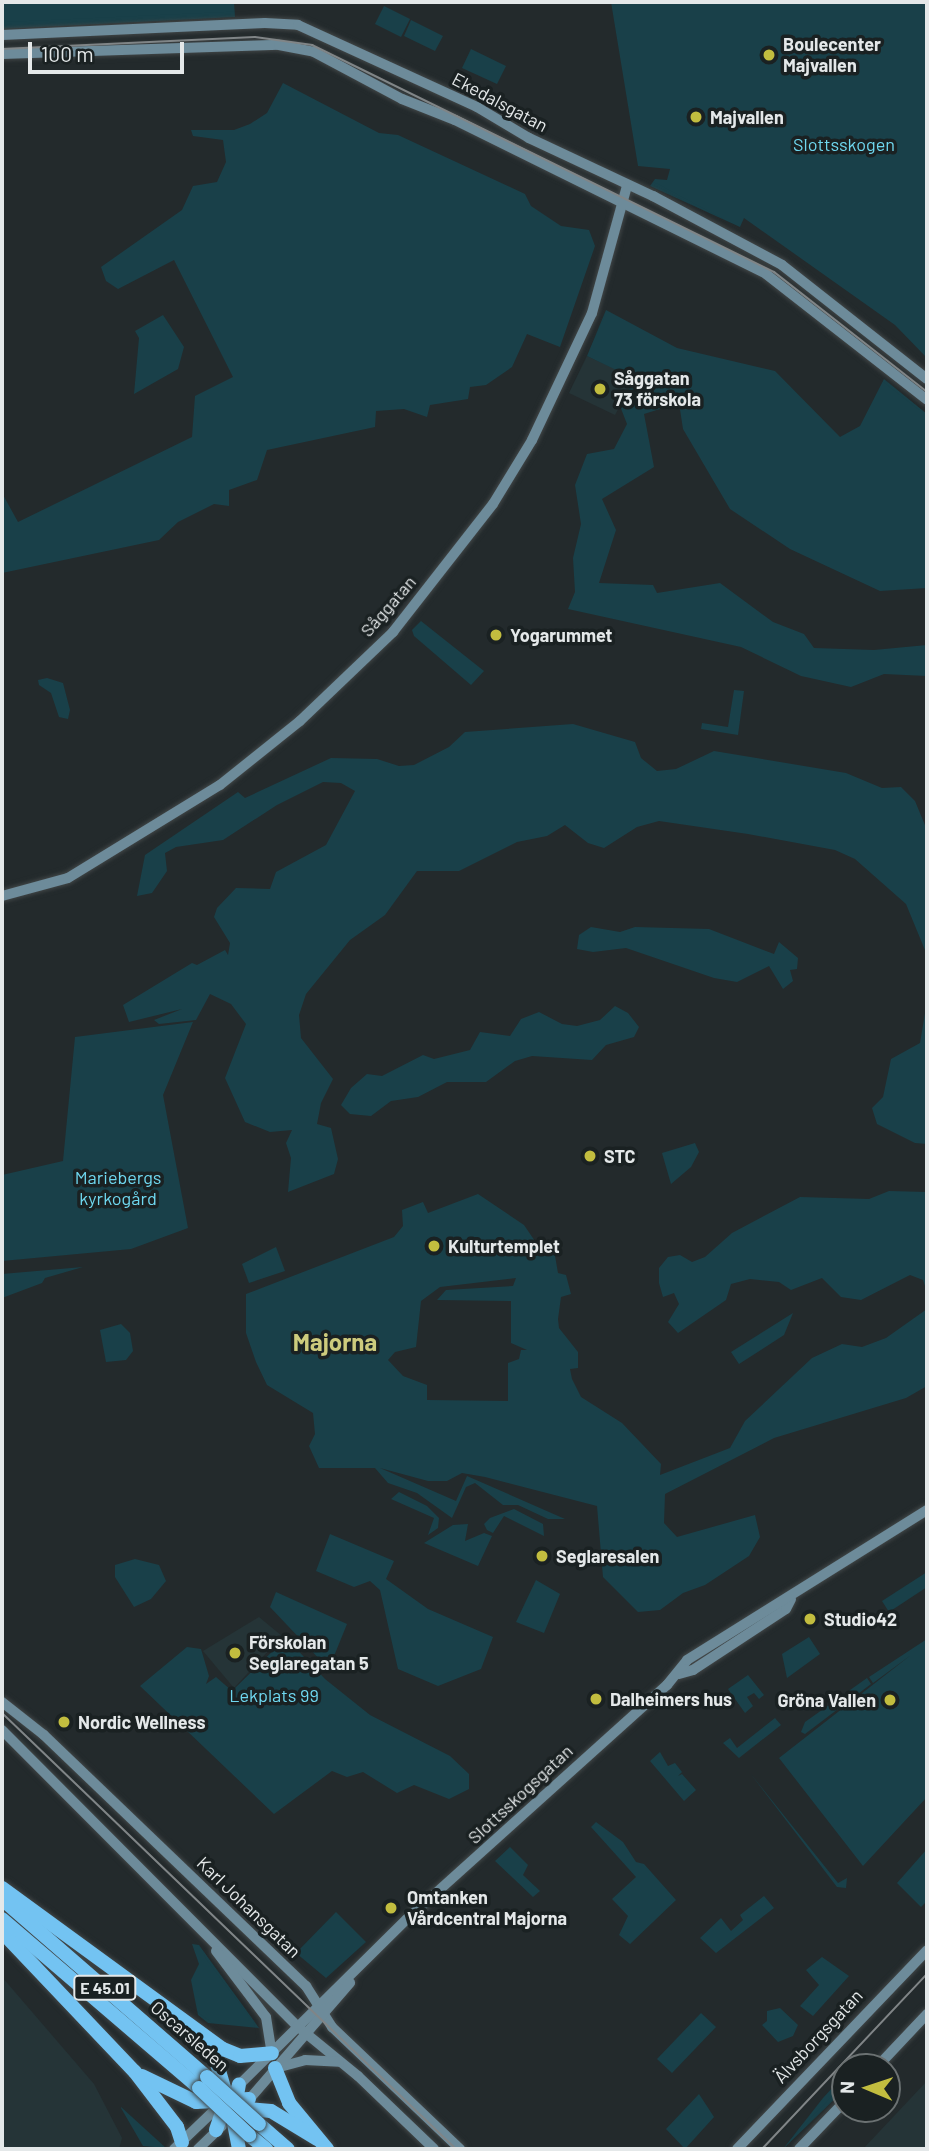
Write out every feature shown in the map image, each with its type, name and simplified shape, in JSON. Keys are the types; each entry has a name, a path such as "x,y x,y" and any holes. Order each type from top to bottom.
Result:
{"highway":[{"path":"2,1888 197,2030 240,2056 272,2053"},
{"name":"Oscarsleden","path":"2,1899 254,2129 288,2149"},
{"name":"Oscarsleden","path":"2,1919 203,2082"},
{"path":"2,1932 135,2072 177,2127 178,2146"},
{"path":"197,2030 215,2057 231,2106 239,2149"},
{"path":"275,2068 281,2089 322,2144"},
{"path":"135,2072 174,2094 288,2118 322,2144"},
{"path":"216,2130 231,2106 239,2085"},
{"name":"Oscarsleden","path":"254,2129 267,2149"}],"street":[{"name":"Ekedalsgatan","path":"2,35 265,23 298,25 477,107 797,274 927,379"},
{"name":"Ekedalsgatan","path":"2,54 302,48 783,285 927,400"},
{"name":"Såggatan","path":"2,896 68,878 211,791 303,718 393,632 493,504 532,440 588,324 623,206 626,186"},
{"name":"Slottsskogsgatan","path":"239,2085 297,2026 322,2008 386,1940 679,1674 687,1660 780,1599 791,1599 927,1510"},
{"name":"Karl Johansgatan","path":"2,1702 44,1735 306,1986 332,2027 460,2149"},
{"path":"2,1730 306,2035 342,2063 435,2149"},
{"path":"202,1931 266,2017 272,2053"},
{"name":"Älvsborgsgatan","path":"737,2149 927,1950"},
{"name":"Slottsskogsgatan","path":"178,2146 275,2068 306,2035 322,2008"},
{"path":"890,2053 927,2014"},
{"path":"275,2068 304,2060 342,2063"},
{"path":"799,2149 831,2116"},
{"path":"198,2149 216,2130"}],"shaded area":[{"name":"Såggatan 73 förskola","path":"587,356 635,378 615,415 569,393"},
{"name":"Förskolan Seglaregatan 5","path":"259,1617 282,1636 234,1688 203,1651"},
{"path":"2,1977 94,2084 122,2138 119,2149 2,2149"},
{"path":"927,2081 927,2149 863,2149 887,2123 901,2123 901,2109"}],"green space":[{"path":"2,2 234,2 235,17 2,29"},
{"name":"Slottsskogen","path":"611,2 927,2 927,358 895,325 744,218 740,227 650,186 655,179 667,180 670,169 638,166"},
{"path":"384,6 410,19 401,37 375,24"},
{"path":"411,20 443,36 435,51 404,36"},
{"path":"471,49 506,66 497,84 462,68"},
{"path":"283,83 379,133 398,135 525,194 531,206 561,226 589,230 595,246 560,347 527,334 512,367 486,385 470,387 468,399 430,405 427,417 404,409 376,411 375,427 267,450 257,480 229,490 229,506 214,504 178,522 159,540 2,573 2,493 18,522 192,437 195,396 233,377 174,260 118,289 106,281 101,267 182,210 193,186 217,182 226,162 223,140 193,136 191,130 234,130 250,124 267,113"},
{"path":"606,310 677,348 775,371 840,437 860,426 884,379 927,414 927,588 880,591 790,549 730,509 683,429 679,403 644,414 654,467 602,499 616,530 599,583 653,585 657,593 720,583 773,622 804,634 814,648 874,650 927,645 927,676 884,674 851,687 801,676 741,647 568,609 575,592 573,558 581,524 575,485 587,454 614,449 627,424 620,406 635,379 587,356"},
{"path":"163,315 184,347 178,369 134,394 139,338 135,331"},
{"path":"421,621 484,671 471,685 414,636 412,630"},
{"path":"47,678 63,683 70,710 68,719 59,717 51,693 39,685 38,680"},
{"path":"734,690 744,691 738,735 701,729 702,723 728,727"},
{"path":"573,724 635,742 641,758 657,771 676,769 714,751 846,773 882,788 901,787 915,801 927,830 927,955 906,904 855,859 835,850 748,834 659,821 637,827 604,848 588,843 565,825 547,836 517,842 459,871 417,871 385,915 350,940 306,994 299,1015 301,1038 333,1079 321,1103 317,1124 331,1128 338,1159 334,1174 288,1192 291,1158 286,1143 292,1130 270,1132 245,1122 225,1078 246,1024 231,1004 210,994 196,1020 159,1024 154,1020 182,1009 129,1022 123,1005 192,963 197,965 225,950 228,955 230,943 214,917 217,908 236,888 270,889 276,872 326,845 355,791 341,783 323,782 277,805 223,840 176,847 165,853 167,871 152,893 137,896 145,855 238,792 245,798 331,758 377,759 399,766 414,765 449,747 465,732"},
{"path":"591,927 620,932 635,927 709,929 774,954 779,942 798,958 797,969 790,970 793,981 783,989 769,966 737,982 714,978 626,948 593,952 577,949 579,935"},
{"path":"927,1001 927,1144 915,1143 877,1124 872,1108 883,1097 891,1059 920,1043"},
{"path":"615,1006 628,1013 639,1027 634,1037 606,1045 592,1060 532,1056 515,1061 486,1082 447,1082 418,1097 391,1101 371,1116 350,1114 341,1105 351,1088 367,1074 382,1076 423,1055 434,1059 470,1050 480,1032 510,1036 521,1019 539,1012 562,1024 577,1026 600,1020"},
{"name":"Mariebergs kyrkogård","path":"193,1022 163,1095 188,1228 131,1249 2,1261 2,1175 63,1161 75,1037"},
{"path":"695,1143 699,1152 691,1167 671,1184 662,1153"},
{"path":"889,1191 927,1192 927,1292 923,1280 910,1275 861,1300 841,1297 822,1278 791,1290 779,1282 750,1279 731,1284 726,1300 678,1333 668,1322 679,1304 674,1293 663,1297 659,1283 659,1268 668,1257 680,1255 692,1262 705,1257 732,1233 800,1197 869,1199"},
{"path":"478,1194 524,1225 539,1247 553,1244 558,1273 566,1275 571,1294 561,1297 558,1319 559,1328 578,1352 578,1368 570,1369 572,1379 581,1397 622,1423 661,1464 660,1475 730,1448 745,1421 812,1358 842,1344 862,1347 886,1338 927,1309 927,1386 906,1398 774,1438 665,1494 664,1523 677,1537 755,1515 760,1537 749,1556 705,1585 683,1593 660,1610 638,1612 603,1577 597,1506 485,1477 462,1473 447,1481 428,1481 380,1468 456,1501 467,1476 565,1519 548,1519 518,1505 503,1505 475,1483 466,1487 452,1518 417,1493 388,1483 375,1468 319,1468 309,1446 315,1434 313,1413 267,1385 246,1333 246,1294 394,1237 403,1226 402,1210 423,1202 428,1213","holes":["516,1278 513,1286 446,1290 437,1300 511,1301 511,1343 527,1350 521,1350 519,1359 508,1363 508,1401 427,1400 427,1385 403,1376 388,1360 395,1352 416,1347 421,1301 440,1287"]},
{"path":"276,1247 285,1271 249,1283 242,1264"},
{"path":"83,1267 45,1278 42,1283 2,1298 2,1274"},
{"path":"793,1313 784,1335 739,1364 731,1352"},
{"path":"121,1324 130,1333 133,1351 126,1360 106,1362 100,1330"},
{"path":"399,1492 427,1506 439,1518 438,1528 428,1535 434,1518 391,1499"},
{"path":"514,1509 543,1524 544,1536 504,1516 493,1533 487,1530 484,1524 490,1518"},
{"path":"468,1524 465,1541 484,1533 492,1536 478,1566 424,1543 453,1525"},
{"path":"330,1534 394,1561 386,1579 428,1609 493,1637 481,1669 438,1686 398,1669 380,1590 370,1581 354,1587 316,1571"},
{"path":"135,1559 159,1565 166,1581 151,1599 134,1607 115,1577 115,1565"},
{"path":"927,1572 927,1587 889,1612 882,1601"},
{"path":"536,1580 560,1594 544,1633 516,1622"},
{"path":"276,1592 347,1624 332,1661 323,1663 270,1607"},
{"path":"809,1637 820,1654 787,1678 782,1654"},
{"name":"Lekplats 99","path":"286,1638 325,1679 370,1715 450,1756 469,1774 469,1789 449,1799 414,1785 397,1793 363,1772 347,1777 332,1771 274,1814 140,1686 187,1647 201,1649 209,1676 206,1684 216,1677 232,1691"},
{"name":"Gröna Vallen","path":"927,1639 927,1797 863,1866 779,1758 911,1655 873,1683 869,1677"},
{"path":"748,1675 764,1695 759,1699 754,1693 747,1697 753,1706 745,1713 728,1689"},
{"path":"867,1678 871,1684 805,1734 801,1732 805,1722"},
{"path":"775,1718 781,1725 739,1758 723,1743 730,1738 737,1748"},
{"path":"660,1752 668,1766 675,1763 682,1772 678,1776 682,1774 696,1790 684,1801 650,1761"},
{"path":"750,1773 838,1883 847,1878 846,1888 837,1887"},
{"path":"596,1822 623,1842 636,1862 644,1864 676,1900 630,1944 619,1935 628,1916 612,1899 636,1877 591,1827"},
{"path":"510,1847 528,1865 523,1875 540,1891 533,1897 495,1861"},
{"path":"927,1849 927,1901 921,1907 897,1883"},
{"path":"764,1896 774,1908 716,1953 700,1938 721,1918 731,1931 743,1920 740,1915"},
{"path":"336,1912 366,1942 326,1978 296,1953"},
{"path":"192,1944 199,1945 259,2028 208,2023 198,2015 191,1980 199,1964"},
{"path":"822,1957 849,1976 813,2016 800,2006 819,1985 806,1970"},
{"path":"780,2008 798,2025 793,2036 778,2042 762,2025 767,2021 767,2011"},
{"path":"701,2013 716,2027 672,2073 657,2059"},
{"path":"831,2089 831,2103 783,2149"},
{"path":"699,2094 714,2117 685,2149 666,2129"},
{"path":"121,2107 166,2148 143,2146"}],"tram line":[{"path":"2,49 255,37 312,45 774,272 927,392"},
{"path":"2,1713 456,2149"},
{"path":"762,2149 927,1974"}],"place":[{"name":"Boulecenter Majvallen","path":"769,55"},
{"name":"Majvallen","path":"696,117"},
{"name":"Såggatan 73 förskola","path":"600,389"},
{"name":"Yogarummet","path":"496,635"},
{"name":"STC","path":"590,1156"},
{"name":"Kulturtemplet","path":"434,1246"},
{"name":"Seglaresalen","path":"542,1556"},
{"name":"Studio42","path":"810,1619"},
{"name":"Förskolan Seglaregatan 5","path":"235,1653"},
{"name":"Dalheimers hus","path":"596,1699"},
{"name":"Gröna Vallen","path":"890,1700"},
{"name":"Nordic Wellness","path":"64,1722"},
{"name":"Omtanken Vårdcentral Majorna","path":"391,1908"}],"district":[{"name":"Majorna","path":"335,1342"}]}
